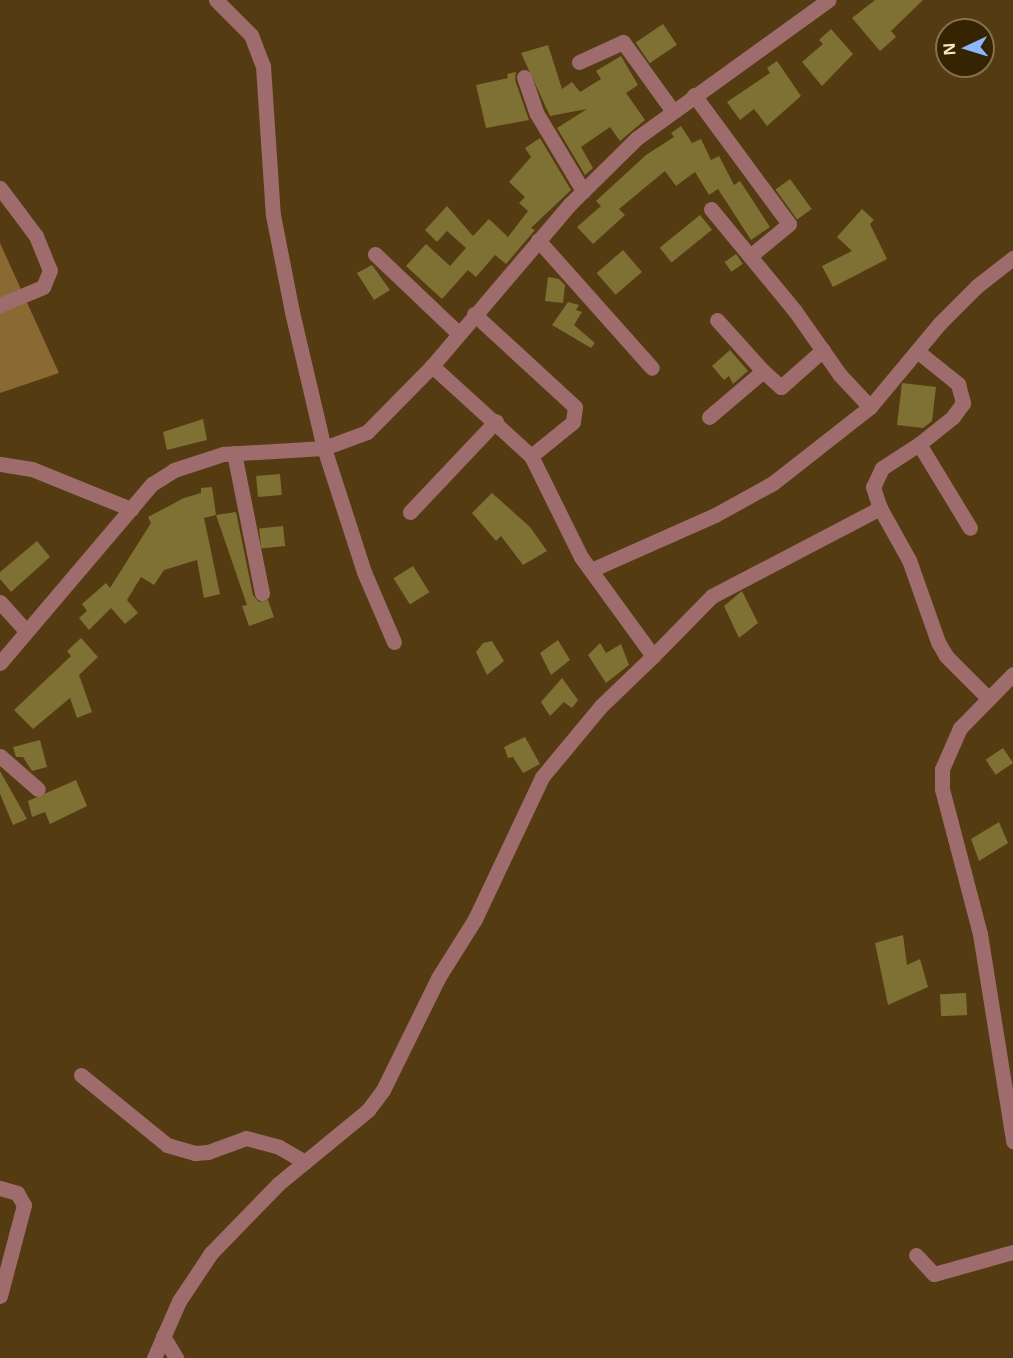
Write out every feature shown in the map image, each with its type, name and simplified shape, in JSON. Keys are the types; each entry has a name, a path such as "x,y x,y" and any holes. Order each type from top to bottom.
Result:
{"street":[{"path":"216,0 251,35 263,66 273,215 324,448 364,572 394,642"},
{"path":"0,663 152,484 174,470 234,453 324,448 367,432 432,366 474,314 583,191 637,138 672,110 828,0"},
{"path":"579,62 623,42 672,110"},
{"path":"524,77 537,114 583,191"},
{"path":"694,95 789,224 750,256"},
{"path":"0,188 36,236 50,270 43,287 0,305"},
{"path":"711,210 870,407"},
{"path":"538,240 652,368"},
{"path":"375,254 458,333"},
{"path":"591,570 746,499 773,483 870,407 917,351 977,286 1013,258"},
{"path":"474,314 575,407 573,422 531,456"},
{"path":"717,320 763,371 781,387 823,350"},
{"path":"917,351 958,384 963,403 953,417 876,475 873,487 880,508 909,560 938,642 946,656 987,697"},
{"path":"432,366 496,421 531,456 554,507 591,570 652,656"},
{"path":"709,417 763,371"},
{"path":"410,512 496,421"},
{"path":"919,444 970,528"},
{"path":"234,453 262,593"},
{"path":"0,464 53,476 131,509"},
{"path":"154,1358 179,1301 211,1252 305,1162 368,1110 383,1090 438,978 480,909 542,777 601,706 712,596 880,508"},
{"path":"0,602 26,631"},
{"path":"1013,674 987,697 960,728 948,750 942,769 942,789 980,934 1013,1141"},
{"path":"0,756 38,789"},
{"path":"81,1075 167,1145 195,1153 208,1152 246,1138 279,1147 305,1162"},
{"path":"0,1188 17,1193 24,1205 0,1296"},
{"path":"916,1255 934,1274 1013,1252"},
{"path":"163,1336 176,1358"}],"shaded area":[{"path":"0,243 59,373 0,393"}],"building":[{"path":"875,0 923,0 891,31 896,37 880,51 852,18"},
{"path":"663,24 677,45 650,63 636,42"},
{"path":"831,29 853,54 822,86 802,62 823,44 819,40"},
{"path":"548,45 562,89 572,82 580,92 601,79 596,71 621,56 638,85 626,93 645,120 620,141 610,127 581,147 593,168 585,175 557,128 587,109 550,116 521,53"},
{"path":"777,61 801,96 767,126 754,109 740,120 727,102 770,73 767,68"},
{"path":"516,72 515,80 529,120 486,128 476,85 508,78 507,74"},
{"path":"681,126 692,143 701,139 711,160 719,156 734,185 740,181 770,227 751,240 718,189 709,195 695,172 676,186 665,171 619,209 625,215 593,244 577,227 601,206 596,201 646,155 674,137 671,133"},
{"path":"540,138 571,190 531,228 535,230 506,264 495,255 476,277 468,270 442,299 406,266 426,244 450,266 466,248 447,231 437,242 425,230 447,206 473,236 489,219 508,237 528,211 519,203 525,197 509,182 531,157 525,148"},
{"path":"790,179 812,209 797,220 775,190"},
{"path":"862,209 874,220 870,224 887,259 833,287 822,266 852,251 837,237"},
{"path":"700,215 712,230 672,262 660,248"},
{"path":"623,250 642,272 616,295 597,273"},
{"path":"736,254 743,264 731,272 725,262"},
{"path":"372,265 390,290 374,300 357,273"},
{"path":"548,277 559,279 565,285 563,303 545,301"},
{"path":"568,302 579,305 576,310 582,312 574,325 595,343 591,348 552,325"},
{"path":"730,350 748,371 733,384 729,376 724,380 712,366"},
{"path":"902,383 936,387 932,421 923,428 897,425"},
{"path":"203,419 207,440 167,450 163,432"},
{"path":"280,474 282,495 258,497 256,476"},
{"path":"212,487 216,515 204,518 220,594 204,598 197,560 164,570 154,585 141,577 127,600 138,613 125,624 111,608 89,630 79,618 87,611 82,604 106,583 110,588 151,523 148,517 184,498 201,493 201,488"},
{"path":"492,493 530,527 547,551 523,565 501,536 496,541 472,513"},
{"path":"236,512 253,595 259,602 268,600 274,617 249,626 242,606 247,605 216,515"},
{"path":"283,526 285,546 261,548 259,529"},
{"path":"37,541 50,557 11,592 0,579 0,572"},
{"path":"413,566 429,592 410,604 393,578"},
{"path":"742,591 758,623 739,638 724,606"},
{"path":"81,638 98,657 79,675 92,712 77,718 70,698 33,729 14,710 71,656 67,651"},
{"path":"558,640 570,660 551,675 540,653"},
{"path":"492,641 504,661 487,675 476,652 483,643"},
{"path":"600,643 606,653 621,644 629,665 606,683 588,655"},
{"path":"562,678 578,700 572,708 564,702 550,716 541,702"},
{"path":"525,737 540,764 523,773 513,757 508,758 504,747"},
{"path":"40,740 47,767 32,771 23,757 16,757 13,747"},
{"path":"1003,748 1013,763 996,775 986,760"},
{"path":"0,771 27,819 13,825 0,794"},
{"path":"76,780 87,806 50,824 45,812 32,817 28,801"},
{"path":"999,822 1008,843 979,861 971,839"},
{"path":"903,935 907,965 920,959 928,987 888,1005 875,943"},
{"path":"966,993 967,1015 941,1016 940,994"}]}
